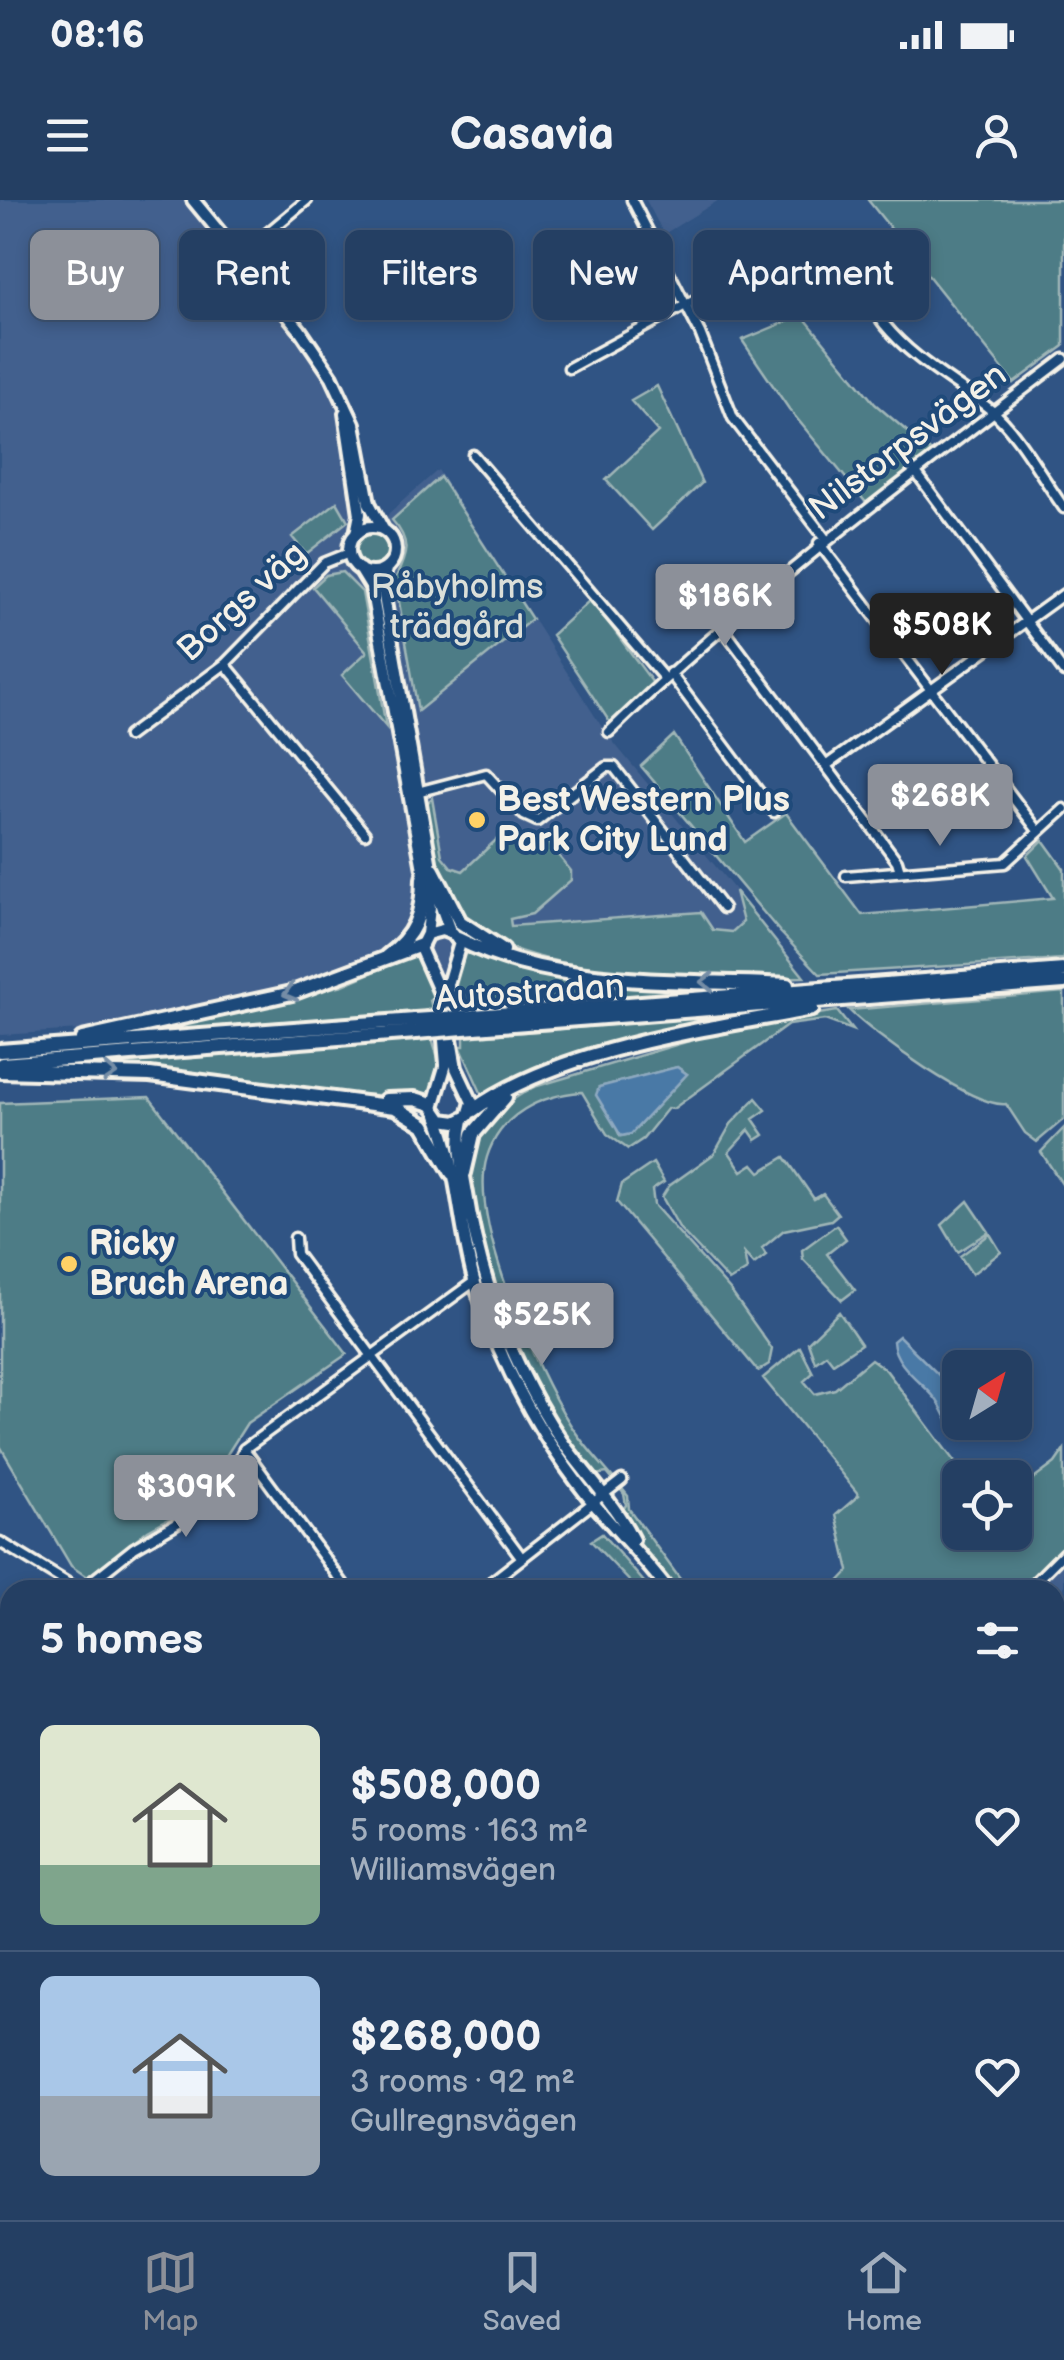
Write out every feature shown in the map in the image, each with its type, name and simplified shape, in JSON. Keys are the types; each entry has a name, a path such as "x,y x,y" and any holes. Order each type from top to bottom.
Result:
{"highway":[{"path":"428,874 466,928 537,964"},
{"path":"376,965 414,930 428,874"},
{"path":"454,936 537,964 632,978 839,988"},
{"path":"34,1049 232,1009 376,965 424,940"},
{"name":"Autostradan","path":"475,1022 1064,970"},
{"name":"Autostradan","path":"0,1051 1064,982"},
{"path":"467,1115 517,1085 672,1036 877,996"},
{"name":"Autostradan","path":"0,1068 416,1026"},
{"path":"0,1068 150,1075 395,1107 417,1119 458,1173"},
{"path":"458,1173 473,1134 517,1085"},
{"path":"364,1102 415,1100 434,1110"}],"main road":[{"path":"194,200 219,230"},
{"path":"290,320 318,355 354,424 368,503 396,548 382,585 413,792"},
{"path":"344,406 360,514 350,553 371,588 428,874 439,909 460,952 448,984 450,1039 467,1115 459,1142 458,1173 475,1281 518,1387 660,1580"},
{"path":"356,534 372,527 383,530"},
{"path":"360,570 373,573 386,569"},
{"path":"428,874 430,911 424,940 440,987 446,1059 434,1110 458,1173 477,1251 506,1338 545,1414 599,1499"},
{"path":"424,940 438,930 454,936"},
{"path":"434,1110 449,1122 467,1115"}],"street":[{"path":"271,230 307,200"},
{"path":"632,200 684,303 733,418 930,693 1039,832"},
{"path":"569,368 799,244 826,243 844,257 870,304 896,338 942,380 994,412 1064,508"},
{"name":"Nilstorpsvägen","path":"609,732 822,541 1064,358"},
{"path":"473,455 667,676 774,812"},
{"path":"915,471 1064,672"},
{"name":"Borgs väg","path":"128,736 225,664 324,563 350,553"},
{"path":"827,765 1064,594"},
{"path":"722,627 827,765 897,861 900,871"},
{"path":"225,664 365,834"},
{"path":"413,792 486,774 524,816 537,820 606,766 614,767 722,908"},
{"path":"846,876 1006,863 1064,809"},
{"path":"295,1238 296,1254 522,1558"},
{"path":"93,1580 134,1548 179,1522 237,1464 244,1449 475,1281"},
{"path":"244,1449 341,1580"},
{"path":"494,1580 622,1480"},
{"path":"0,1542 63,1580"},
{"path":"1037,1580 1064,1552"}],"shaded area":[{"path":"0,200 184,200 209,230 179,230 179,320 285,320 308,348 349,421 372,547 389,513 438,470 605,732 804,974 445,1007 0,1035"},
{"path":"646,200 719,200 670,230 662,230"},
{"path":"677,1067 687,1074 631,1134 621,1136 596,1095 599,1087"},
{"path":"899,1336 942,1378 942,1410 898,1358 893,1341"},
{"path":"1064,1557 1064,1580 1042,1580"}],"green space":[{"path":"868,200 1064,200 1064,346 1014,383 929,276 929,230 892,230"},
{"path":"790,320 806,320 875,404 935,455 868,505 789,409 742,340"},
{"path":"657,386 702,483 652,530 606,480 658,432 631,401"},
{"name":"Råbyholms trädgård","path":"440,477 532,619 418,711 395,579 405,556 405,542 392,520"},
{"path":"337,502 348,521 306,554 292,537"},
{"path":"371,533 383,538 388,550 383,562 371,567 359,562 354,550 359,538"},
{"path":"342,572 362,592 386,727 342,675 367,652 313,587 326,575"},
{"path":"591,599 653,683 611,724 552,635"},
{"path":"674,735 745,842 786,813 862,915 1053,898 1027,856 1043,840 1064,869 1064,959 820,974 641,766"},
{"path":"432,798 442,856 451,867 463,871 510,827 517,838 545,839 571,871 571,880 532,914 510,919 511,926 701,912 713,930 732,932 743,922 735,891 804,977 724,978 621,972 523,952 485,935 459,913 445,888 428,818 426,804"},
{"path":"465,949 499,960 726,989 462,1008 451,989"},
{"path":"415,954 437,996 430,1000 432,1008 424,1011 144,1032 343,985"},
{"path":"1064,992 1064,1119 1037,1142 1025,1133 1006,1104 971,1095 949,1083 901,1052 849,1010"},
{"path":"837,1011 852,1030 825,1020 788,1025 673,1109 668,1108 643,1139 628,1149 607,1134 582,1092 552,1097 512,1118 493,1142 487,1157 487,1217 496,1254 540,1368 570,1424 628,1496 629,1509 681,1580 667,1580 619,1515 626,1505 624,1494 607,1473 594,1475 573,1446 526,1364 485,1268 468,1179 474,1144 499,1111 534,1087 733,1028","holes":["677,1067 687,1074 631,1134 620,1136 599,1087"]},
{"path":"732,1015 483,1097 460,1046 464,1046 464,1037"},
{"path":"432,1038 441,1068 429,1097 345,1093 94,1066"},
{"path":"149,1097 347,1354 247,1423 214,1475 179,1513 148,1530 87,1577 71,1566 0,1446 0,1103"},
{"path":"756,1098 766,1110 753,1119 764,1135 756,1140 749,1130 729,1152 742,1171 753,1164 760,1172 785,1157 814,1199 823,1194 838,1214 831,1220 784,1230 762,1248 766,1255 754,1264 744,1253 747,1270 729,1281 680,1229 662,1197 669,1186 714,1154 731,1124"},
{"path":"1064,1128 1064,1187 1041,1152"},
{"path":"653,1163 664,1182 652,1190 654,1205 730,1290 772,1349 769,1364 758,1371 617,1202 622,1184"},
{"path":"968,1201 989,1232 958,1252 942,1225"},
{"path":"836,1225 846,1239 827,1254 855,1290 842,1300 803,1259 802,1250"},
{"path":"990,1234 1001,1252 972,1274 960,1256"},
{"path":"839,1312 861,1344 833,1363 826,1354 815,1362 808,1342"},
{"path":"800,1347 813,1373 804,1381 815,1394 835,1389 871,1359 886,1370 953,1460 942,1460 942,1550 1032,1550 1032,1480 1055,1463 1064,1450 1064,1545 1030,1580 840,1580 849,1571 836,1515 859,1495 763,1378"},
{"path":"602,1534 642,1580 628,1580 591,1541"}],"place":[{"name":"Best Western Plus Park City Lund","path":"477,820"},
{"name":"Ricky Bruch Arena","path":"69,1264"}]}
